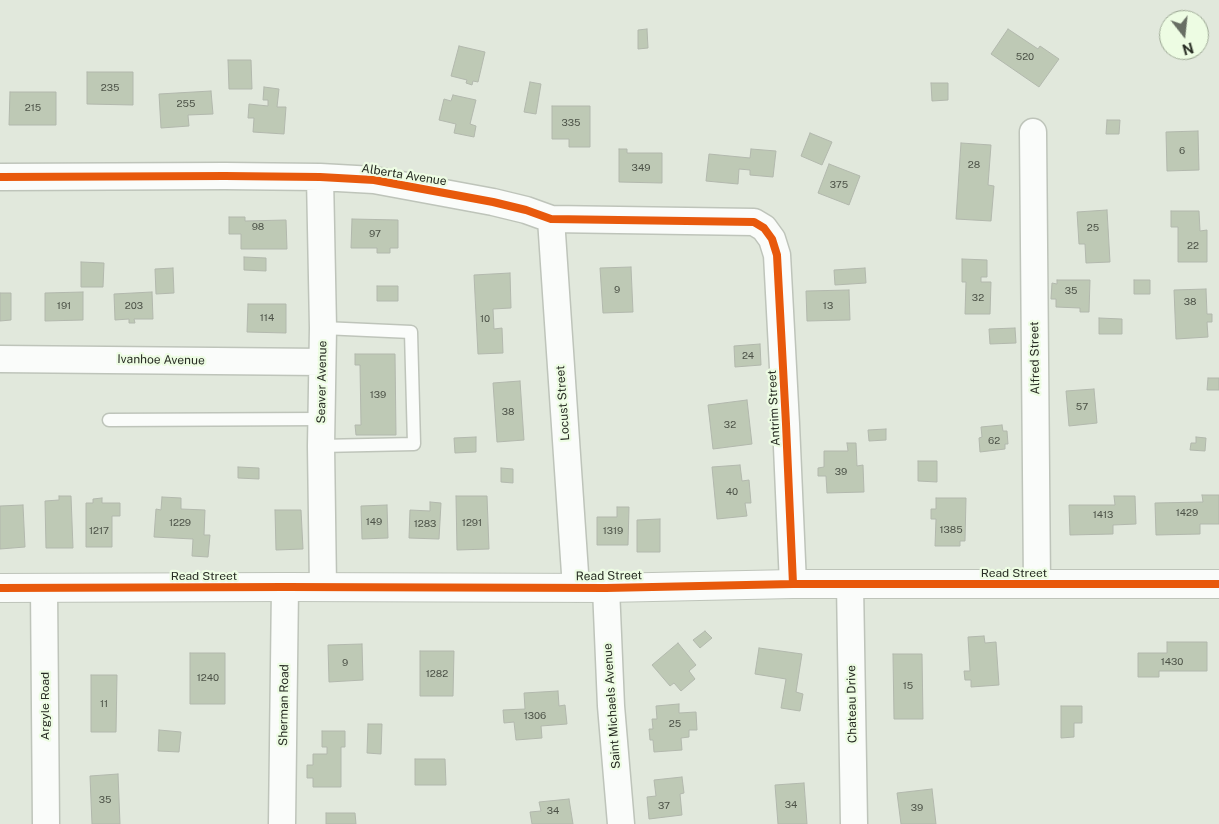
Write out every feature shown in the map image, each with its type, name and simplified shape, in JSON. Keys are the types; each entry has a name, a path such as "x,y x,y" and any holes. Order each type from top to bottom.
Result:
{"main road":[{"name":"Read Street","path":"0,588 606,588 793,584 1219,584"}],"street":[{"name":"Alfred Street","path":"1033,132 1037,584"},
{"name":"Alberta Avenue","path":"0,177 225,176 374,180 493,202 551,218 754,222 768,233"},
{"name":"Seaver Avenue","path":"320,178 323,587"},
{"name":"Locust Street","path":"551,218 576,588"},
{"name":"Antrim Street","path":"768,233 772,238 777,254 793,584"},
{"name":"Ivanhoe Avenue","path":"0,359 322,362"},
{"name":"Chateau Drive","path":"850,584 854,824"},
{"name":"Sherman Road","path":"282,824 285,587"},
{"name":"Argyle Road","path":"44,588 46,824"},
{"name":"Saint Michaels Avenue","path":"606,588 611,706 621,824"}],"lane":[{"path":"321,446 414,444 411,332 322,328"},
{"path":"109,420 322,419"}],"building":[{"path":"647,29 648,48 638,49 638,30"},
{"path":"1008,29 1038,49 1040,46 1059,59 1039,87 991,54"},
{"path":"459,46 485,52 478,82 473,81 472,85 466,83 467,80 451,76"},
{"path":"228,60 251,60 252,89 229,89"},
{"path":"87,72 133,72 133,105 87,104"},
{"path":"530,82 541,84 536,114 524,112"},
{"path":"931,83 948,83 948,100 932,101"},
{"path":"264,87 279,89 277,107 286,107 284,134 253,132 254,118 248,118 249,104 268,106 268,100 263,100"},
{"path":"211,91 213,114 188,115 189,126 161,128 159,94"},
{"path":"10,92 56,92 56,125 9,125"},
{"path":"453,95 476,100 470,124 476,126 474,137 454,133 456,124 439,120 444,99 451,101"},
{"path":"552,106 590,106 590,147 569,147 569,139 552,139"},
{"path":"1107,120 1120,120 1119,134 1106,134"},
{"path":"1198,131 1199,170 1167,171 1166,132"},
{"path":"810,133 832,142 822,165 801,156"},
{"path":"961,143 991,145 988,185 994,186 991,221 956,219"},
{"path":"619,149 627,149 627,153 662,153 662,183 619,182"},
{"path":"751,149 776,151 773,177 750,175 750,170 739,169 738,184 706,181 709,154 750,158"},
{"path":"829,164 860,176 849,205 818,193"},
{"path":"1107,210 1110,262 1086,263 1085,244 1079,244 1077,212"},
{"path":"1171,211 1199,211 1200,231 1207,230 1207,262 1178,262 1178,227 1171,227"},
{"path":"229,217 245,217 245,221 286,220 287,249 241,249 241,234 229,234"},
{"path":"352,219 398,220 398,248 390,248 390,253 377,253 377,248 351,248"},
{"path":"244,257 266,258 266,271 244,270"},
{"path":"962,259 987,260 987,277 981,277 981,282 991,282 990,314 965,314 966,282 962,282"},
{"path":"81,262 104,263 103,287 81,287"},
{"path":"631,267 633,312 603,313 600,268"},
{"path":"173,268 174,293 156,294 155,269"},
{"path":"865,268 866,283 835,285 834,270"},
{"path":"510,273 511,308 493,309 494,329 502,328 503,353 478,354 474,275"},
{"path":"1057,280 1090,280 1089,312 1080,312 1080,308 1056,307 1056,299 1051,299 1052,283 1057,284"},
{"path":"1134,280 1150,280 1150,294 1134,294"},
{"path":"377,286 398,286 398,301 377,301"},
{"path":"1206,289 1207,314 1212,314 1212,322 1207,322 1208,337 1176,339 1174,290"},
{"path":"849,290 850,320 807,321 806,291"},
{"path":"83,292 83,320 45,321 45,293"},
{"path":"152,292 153,319 134,319 135,323 129,323 129,319 115,320 114,294"},
{"path":"0,293 11,293 11,320 0,321"},
{"path":"248,304 286,304 286,333 247,332"},
{"path":"1099,318 1122,319 1122,334 1099,334"},
{"path":"1015,328 1016,343 990,344 989,329"},
{"path":"760,344 761,365 735,367 734,346"},
{"path":"355,354 395,354 396,435 356,435 355,425 361,425 360,365 355,365"},
{"path":"1208,378 1219,378 1219,390 1207,390"},
{"path":"520,381 524,440 497,442 493,383"},
{"path":"1094,389 1097,423 1069,426 1066,391"},
{"path":"747,400 752,444 713,449 708,405"},
{"path":"1002,425 1003,431 1007,431 1008,444 1005,444 1005,449 980,452 979,438 982,437 981,427"},
{"path":"886,429 886,440 869,441 868,430"},
{"path":"476,437 476,452 455,453 454,438"},
{"path":"1196,437 1206,438 1205,451 1190,450 1191,443 1196,443"},
{"path":"847,443 856,443 857,466 863,465 864,492 827,493 826,476 818,476 818,468 824,467 824,451 848,451"},
{"path":"918,461 937,461 937,482 918,481"},
{"path":"740,465 742,481 749,480 751,503 745,503 747,516 717,519 712,467"},
{"path":"238,467 259,468 259,479 238,478"},
{"path":"501,468 513,469 513,483 501,482"},
{"path":"1202,495 1219,495 1219,524 1200,524 1200,534 1156,535 1155,503 1203,502"},
{"path":"59,496 71,496 73,548 46,548 45,501 59,500"},
{"path":"456,496 487,496 489,549 457,550"},
{"path":"1114,496 1135,496 1136,524 1113,525 1113,534 1070,535 1069,505 1115,505"},
{"path":"162,497 181,498 181,509 205,510 204,535 210,535 208,557 192,556 193,539 154,537 156,509 161,510"},
{"path":"102,498 102,503 120,503 120,516 112,516 112,547 86,547 86,503 93,503 93,499"},
{"path":"936,498 966,498 965,541 960,541 960,546 935,546 936,519 931,519 931,509 936,509"},
{"path":"430,502 441,503 439,539 409,538 410,510 430,511"},
{"path":"23,505 25,547 0,549 0,506"},
{"path":"387,505 388,538 362,539 361,506"},
{"path":"617,507 629,507 628,545 597,545 597,517 617,517"},
{"path":"275,510 301,510 303,549 276,550"},
{"path":"660,519 660,552 637,552 637,520"},
{"path":"705,631 712,638 700,648 693,640"},
{"path":"984,636 985,643 996,642 999,685 971,687 971,680 965,680 964,671 970,671 968,637"},
{"path":"1167,642 1207,642 1207,671 1159,671 1159,677 1138,677 1138,653 1167,653"},
{"path":"678,643 696,665 689,671 695,679 681,691 674,683 670,686 652,665"},
{"path":"362,644 363,680 329,682 328,645"},
{"path":"759,648 802,654 796,692 803,694 800,711 781,708 786,679 755,674"},
{"path":"420,651 454,651 453,696 420,696"},
{"path":"190,653 225,653 225,704 190,704"},
{"path":"893,654 922,654 923,719 894,719"},
{"path":"91,675 117,675 116,732 91,732"},
{"path":"558,691 559,706 565,705 567,724 541,726 542,738 516,740 514,722 504,723 503,710 525,709 524,693"},
{"path":"679,704 679,713 696,712 697,730 689,730 689,737 681,738 682,750 654,752 653,740 650,740 649,729 653,729 652,719 657,719 656,706"},
{"path":"1061,706 1082,706 1082,723 1074,723 1074,737 1061,738"},
{"path":"368,724 382,724 381,754 367,753"},
{"path":"159,730 181,732 179,752 158,751"},
{"path":"322,731 345,731 345,747 341,747 341,787 313,787 313,778 307,778 307,765 313,765 313,754 327,754 327,747 322,747"},
{"path":"415,759 445,759 446,785 415,785"},
{"path":"118,774 120,824 92,824 90,776"},
{"path":"682,777 684,793 680,794 682,815 649,819 647,797 656,796 654,780"},
{"path":"804,783 807,824 778,824 775,785"},
{"path":"932,789 936,824 901,824 897,793"},
{"path":"569,799 573,824 532,824 530,812 541,811 539,802"},
{"path":"326,813 355,813 356,824 326,824"}],"cycle path":[{"path":"0,177 225,176 320,177 374,180 493,202 526,210 551,219 754,222 764,228 772,239 777,255 793,584"},
{"path":"0,588 606,588 793,584 1219,584"}]}
